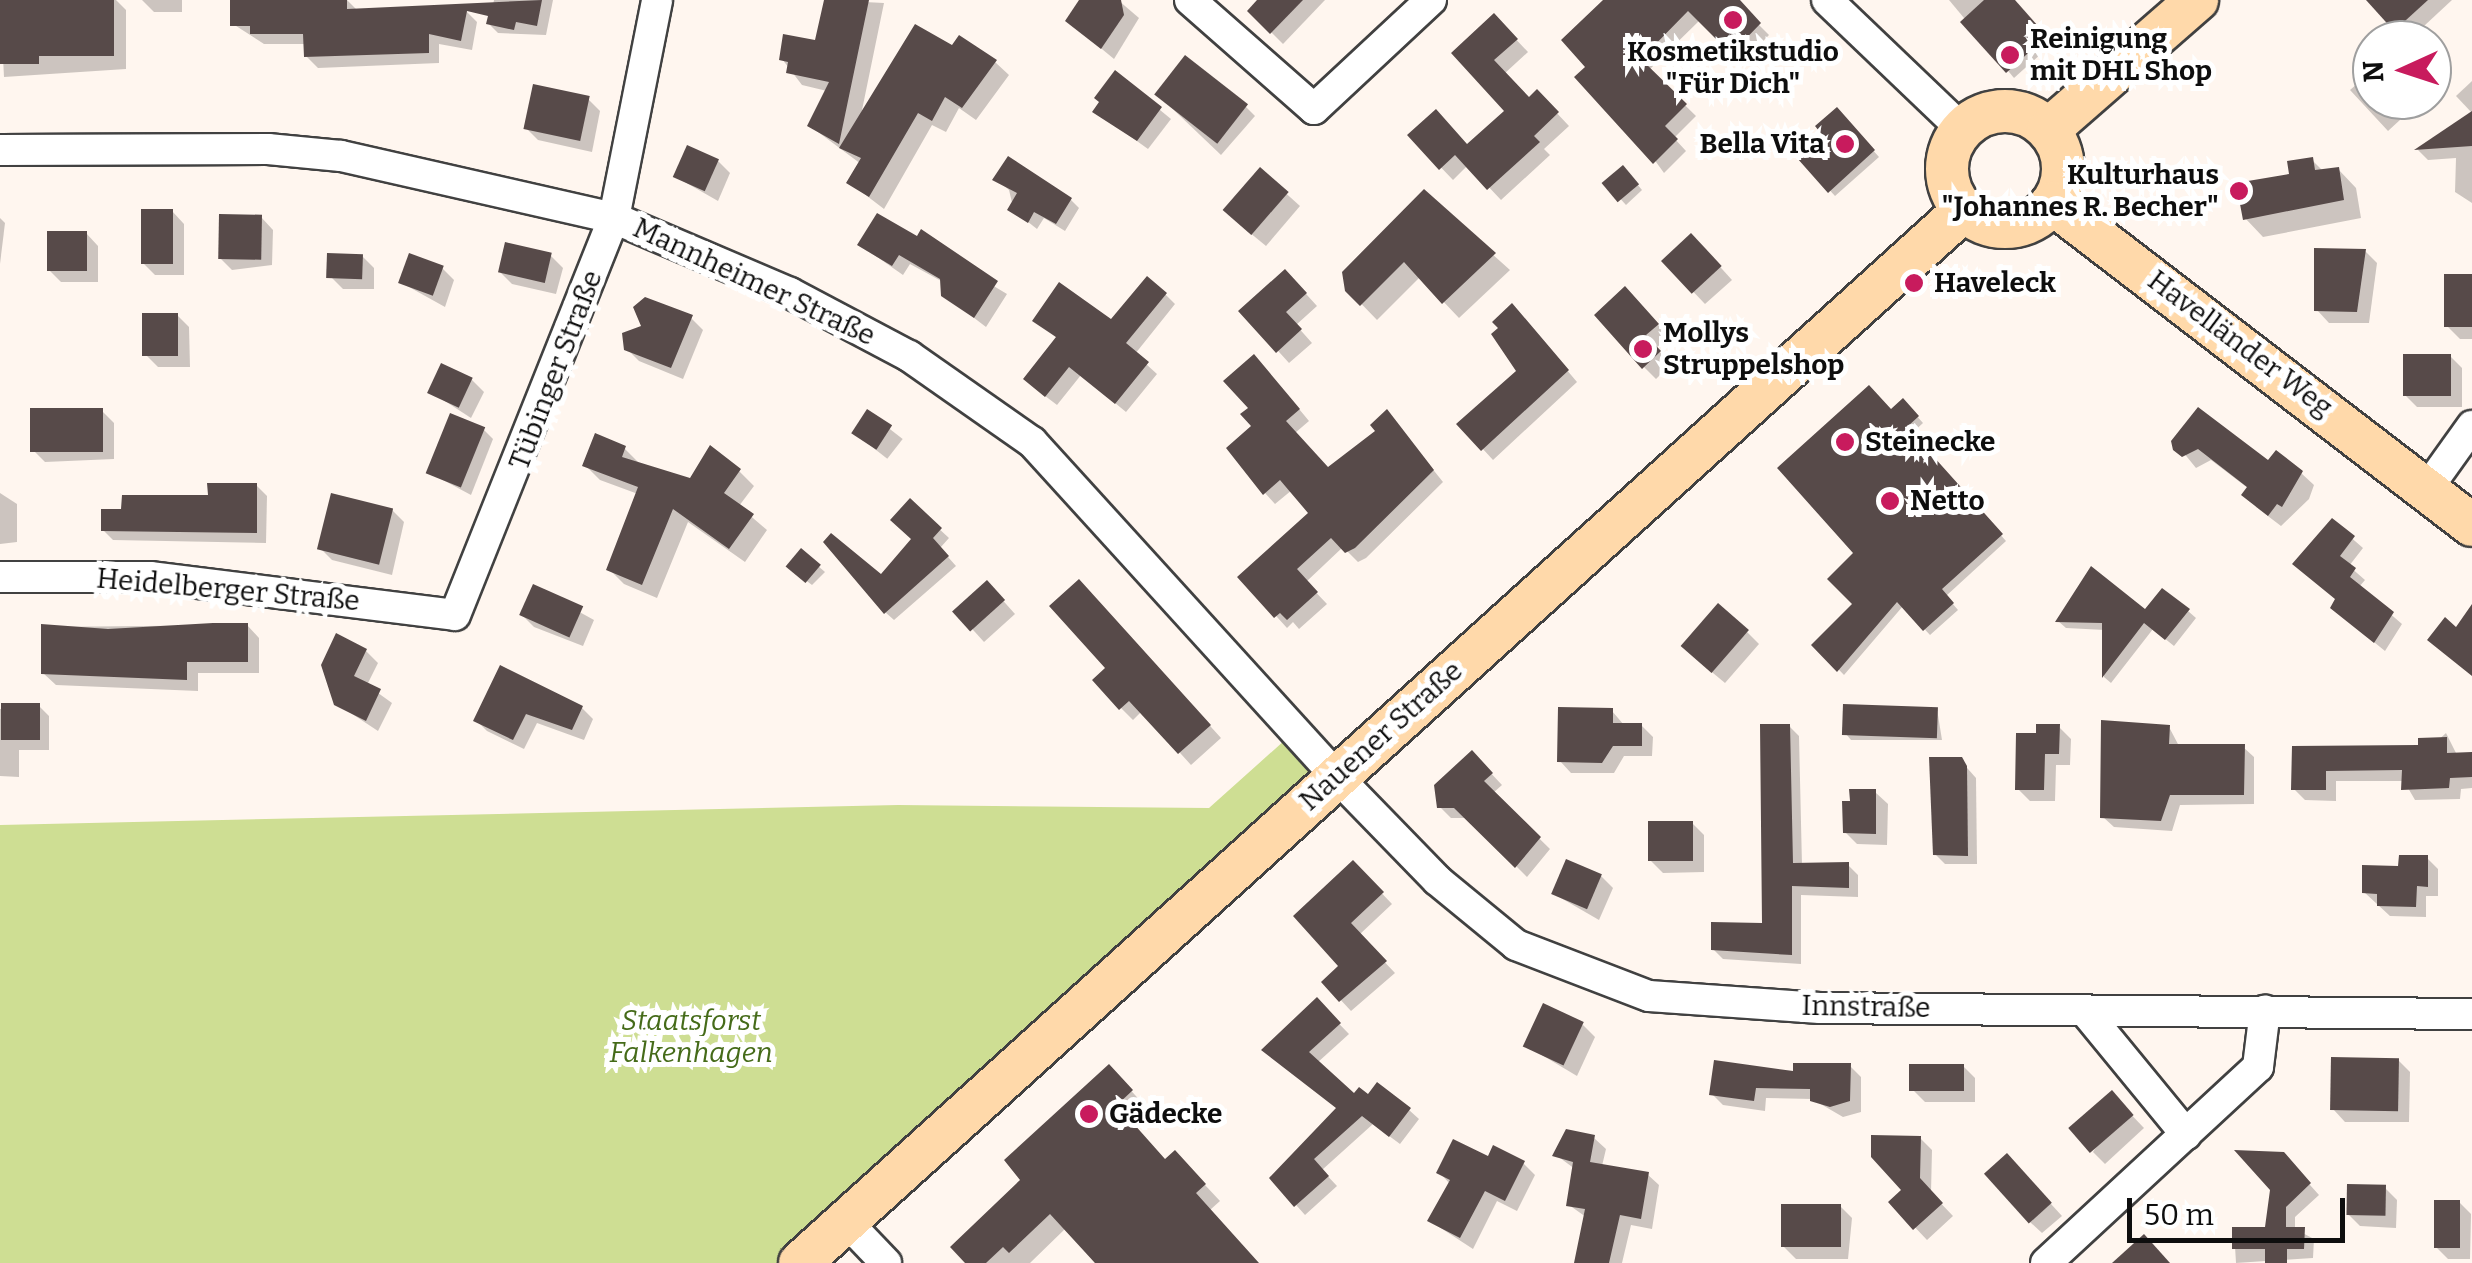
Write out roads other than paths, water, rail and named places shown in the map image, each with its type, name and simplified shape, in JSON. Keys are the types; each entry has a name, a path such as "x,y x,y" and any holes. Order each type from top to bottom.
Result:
{"main road":[{"path":"2048,130 2197,0"},
{"path":"1996,112 2014,112 2048,130 2063,166 2052,203 2019,226 1980,222 1964,210 1948,179 1947,162 1962,130 1996,112"},
{"name":"Havelländer Weg","path":"2052,203 2428,486 2472,525"},
{"name":"Nauener Straße","path":"800,1263 844,1219 1964,210"}],"street":[{"name":"Tübinger Straße","path":"455,616 614,218 657,0"},
{"path":"1190,0 1314,109 1431,0"},
{"path":"1826,0 1962,130"},
{"name":"Mannheimer Straße","path":"0,150 268,150 341,156 614,218 790,293 909,356 1032,442 1337,777"},
{"path":"2428,486 2472,426"},
{"name":"Heidelberger Straße","path":"0,577 150,577 455,616"},
{"name":"Innstraße","path":"1337,777 1437,880 1516,945 1649,996 1820,1008 2472,1014"},
{"path":"2084,1010 2186,1134"},
{"path":"2046,1263 2258,1067 2265,1010"},
{"path":"844,1219 886,1263"}],"place":[{"name":"Kosmetikstudio \"Für Dich\"","path":"1733,20"},
{"name":"Reinigung mit DHL Shop","path":"2010,55"},
{"name":"Bella Vita","path":"1845,144"},
{"name":"Kulturhaus \"Johannes R. Becher\"","path":"2239,191"},
{"name":"Haveleck","path":"1914,283"},
{"name":"Mollys Struppelshop","path":"1643,349"},
{"name":"Steinecke","path":"1845,442"},
{"name":"Netto","path":"1890,501"},
{"name":"Gädecke","path":"1089,1114"}],"park label":[{"name":"Staatsforst Falkenhagen","path":"691,1037"}]}
